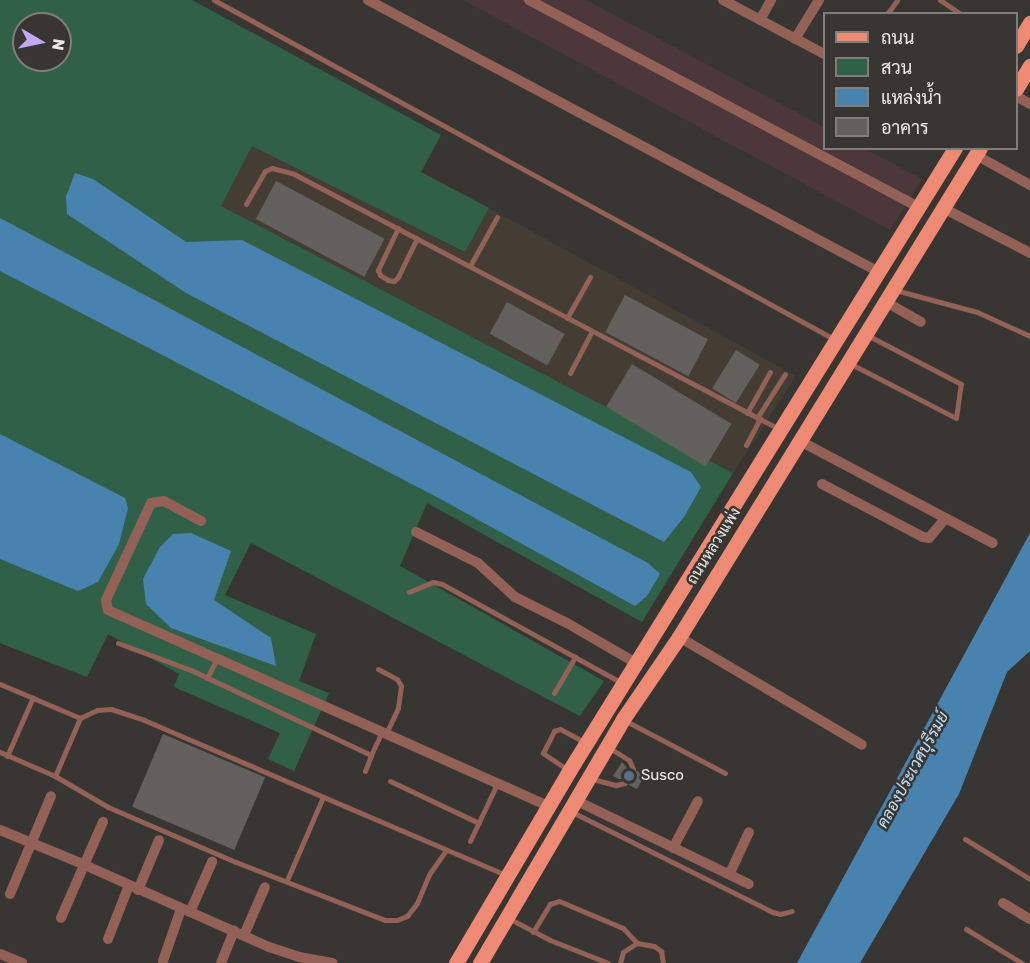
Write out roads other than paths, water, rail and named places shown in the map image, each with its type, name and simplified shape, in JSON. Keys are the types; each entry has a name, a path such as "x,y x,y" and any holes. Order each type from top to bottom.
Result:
{"main road":[{"path":"1018,44 1030,23"},
{"path":"1018,87 1030,66"},
{"name":"ถนนหลวงแพ่ง","path":"456,963 586,743 954,150"},
{"name":"ถนนหลวงแพ่ง","path":"480,963 606,746 679,637 978,152"}],"street":[{"path":"368,0 879,272"},
{"path":"529,0 919,207"},
{"path":"760,20 771,0"},
{"path":"795,39 819,0"},
{"path":"727,1 823,53"},
{"path":"978,152 1030,184"},
{"path":"944,208 1030,253"},
{"path":"890,296 921,322"},
{"path":"800,441 993,543"},
{"path":"822,484 923,537 929,538 946,518"},
{"path":"201,521 164,501 151,503 105,606 112,613 385,731 549,806"},
{"path":"416,532 478,563 515,597 567,623 636,663"},
{"path":"679,637 862,745"},
{"path":"10,894 51,796"},
{"path":"674,848 698,801"},
{"path":"572,805 674,848 749,884"},
{"path":"61,918 103,822"},
{"path":"0,830 84,864 239,933 284,958 332,963"},
{"path":"730,873 749,832"},
{"path":"108,939 159,840"},
{"path":"163,961 212,862"},
{"path":"221,963 265,887"},
{"path":"1003,903 1030,919"},
{"path":"0,954 22,963"}],"lane":[{"path":"214,0 836,340"},
{"path":"940,0 958,12"},
{"path":"246,204 265,171 272,168 283,169 781,430"},
{"path":"470,266 497,217"},
{"path":"398,228 378,270 380,275 388,280 394,281 398,277 417,238"},
{"path":"567,318 590,277"},
{"path":"890,296 977,312 1030,336"},
{"path":"570,373 592,331"},
{"path":"848,363 956,418 961,384 866,334"},
{"path":"747,413 770,372"},
{"path":"746,445 758,419 785,374"},
{"path":"409,592 433,582 442,584 623,684"},
{"path":"118,643 207,678 371,755"},
{"path":"554,693 575,657"},
{"path":"207,678 217,658"},
{"path":"365,771 401,697 401,686 397,679 378,669"},
{"path":"0,684 80,718"},
{"path":"7,756 33,697"},
{"path":"55,776 80,718 97,710 126,713 507,875"},
{"path":"623,719 725,773"},
{"path":"569,771 545,757 543,753 554,731 561,729 586,743"},
{"path":"606,746 630,760 633,769"},
{"path":"0,752 55,776 108,807 385,920 397,920 407,916 417,903 429,873 446,850"},
{"path":"588,777 616,785 625,783"},
{"path":"390,781 479,823"},
{"path":"470,841 498,782"},
{"path":"287,880 323,797"},
{"path":"572,805 773,912 780,914 792,911"},
{"path":"965,839 1030,879"},
{"path":"533,932 550,904 559,901 623,928 637,943 654,946 660,951 663,963"},
{"path":"507,917 533,932 608,963"},
{"path":"966,929 1022,963"},
{"path":"620,963 623,952 637,943"}],"water":[{"path":"75,173 93,179 186,242 242,240 691,472 701,487 684,517 664,542 186,293 67,214 66,197"},
{"path":"0,218 648,563 660,574 647,596 635,606 433,495 0,271"},
{"path":"0,434 125,498 128,508 119,544 98,582 78,591 0,559"},
{"path":"191,533 231,551 214,600 271,638 276,666 171,628 146,604 143,579 160,547 173,534"},
{"name":"คลองประเวศบุรีรมย์","path":"1030,533 1030,651 1007,672 959,794 860,963 797,963"}],"place":[{"name":"Susco","path":"629,776"}]}
